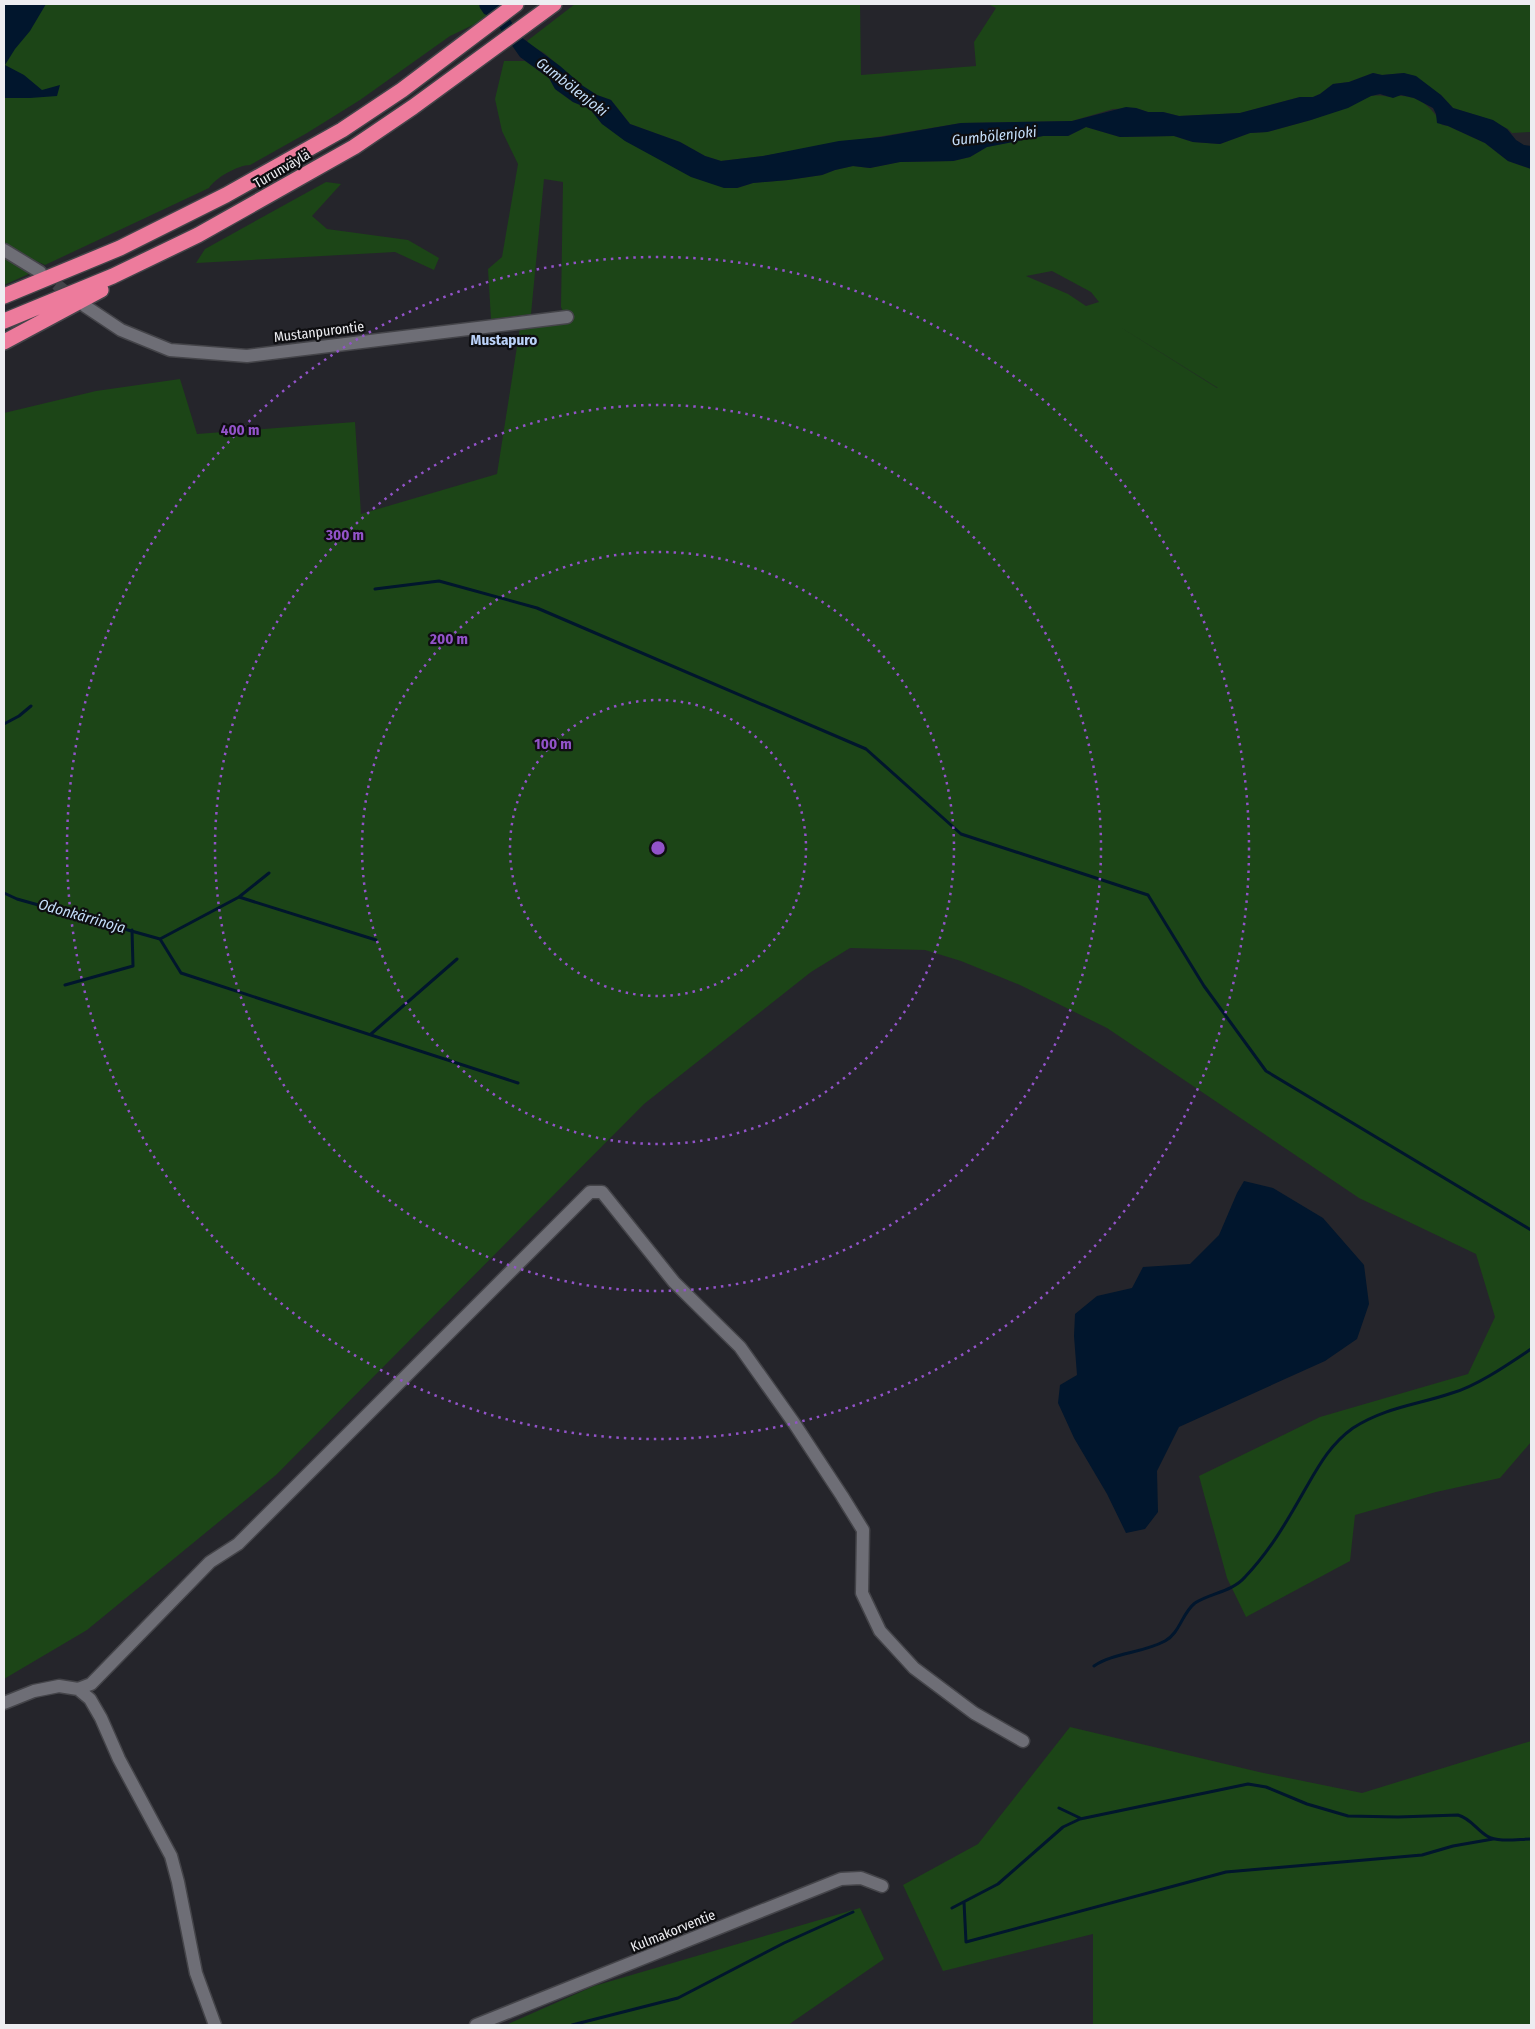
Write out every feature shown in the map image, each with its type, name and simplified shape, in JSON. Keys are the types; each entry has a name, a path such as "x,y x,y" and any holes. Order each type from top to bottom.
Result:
{"highway":[{"name":"Turunväylä","path":"4,296 120,248 226,195 342,130 402,90 516,4"},
{"name":"Turunväylä","path":"4,321 112,276 198,235 354,147 413,107 548,8"},
{"path":"4,342 113,284 198,235"}],"street":[{"path":"4,250 40,272"},
{"name":"Mustanpurontie","path":"85,306 121,330 170,350 248,356 567,317"},
{"path":"4,1703 34,1691 59,1686 78,1689 91,1684 210,1562 238,1544 590,1192 602,1192 674,1282 740,1347 794,1423 863,1530 862,1593 880,1631 914,1668 974,1713 1023,1742"},
{"path":"78,1689 90,1699 101,1718 119,1759 171,1856 196,1973 214,2025"},
{"name":"Kulmakorventie","path":"476,2025 841,1880 861,1878 882,1886"}],"green space":[{"path":"4,4 479,4 480,8 487,15 475,24 450,36 360,100 307,133 250,165 239,167 227,173 216,180 209,188 45,265 4,246"},
{"path":"575,4 860,4 861,75 976,66 974,42 996,8 988,4 1531,4 1531,132 1512,133 1508,129 1482,117 1453,108 1441,95 1404,73 1382,75 1373,73 1349,82 1333,84 1313,97 1300,97 1240,113 1179,116 1163,112 1148,112 1136,108 1113,109 1072,121 961,123 763,156 721,161 705,156 680,142 630,124 611,100 597,95 583,86 544,53 530,45 527,41"},
{"path":"504,61 525,61 549,78 555,89 573,102 590,109 602,124 737,188 753,183 822,175 853,166 870,168 900,162 953,161 970,157 987,147 1043,136 1068,136 1086,127 1120,137 1174,136 1193,142 1220,144 1250,133 1267,132 1311,120 1371,96 1401,96 1421,101 1431,109 1442,125 1485,143 1508,161 1531,169 1531,1442 1500,1478 1436,1492 1355,1515 1350,1561 1246,1617 1227,1578 1199,1476 1320,1417 1468,1374 1495,1317 1476,1254 1359,1198 1107,1028 1020,985 961,961 925,950 850,948 811,972 644,1104 276,1475 87,1630 4,1679 4,413 96,391 180,379 197,434 355,422 361,514 497,474 521,321 566,317 561,307 563,182 544,179 531,314 491,319 488,269 502,257 518,164 502,131 495,99","holes":["1052,271 1091,292 1099,302 1086,306 1068,294 1026,276","1117,325 1218,388 1217,388"]},
{"path":"326,182 341,184 312,216 327,229 408,240 439,258 434,270 395,252 196,263 205,249"},
{"path":"4,257 31,273 4,285"},
{"path":"1070,1727 1259,1772 1362,1793 1531,1741 1531,2025 1093,2025 1093,1934 943,1971 903,1885 978,1844"},
{"path":"860,1908 884,1959 788,2025 506,2025 594,1986"}],"water":[{"path":"5,4 46,4 30,31 5,65 24,75 42,90 60,85 57,96 4,99"},
{"name":"Gumbölenjoki","path":"479,4 500,4 521,37 583,86 597,95 611,100 630,124 680,142 705,156 721,161 763,156 839,141 881,137 961,123 1072,121 1126,107 1179,116 1240,113 1300,97 1313,97 1333,84 1349,82 1373,73 1382,75 1404,73 1416,76 1441,95 1453,108 1493,120 1507,129 1516,140 1524,145 1531,146 1531,169 1508,161 1485,143 1437,123 1433,108 1414,98 1401,95 1393,98 1380,94 1371,96 1348,108 1311,120 1267,132 1250,133 1220,144 1193,142 1174,136 1120,137 1086,127 1068,136 1043,136 987,147 970,157 953,161 900,162 870,168 853,166 822,175 753,183 737,188 724,188 691,177 625,141 602,124 590,109 573,102 555,89 549,78 520,57 492,17 484,14"},
{"path":"1244,1181 1273,1188 1323,1218 1364,1265 1369,1304 1357,1339 1325,1361 1179,1427 1157,1471 1158,1512 1145,1529 1126,1533 1107,1494 1074,1438 1058,1403 1060,1385 1077,1375 1074,1336 1075,1314 1097,1296 1132,1288 1143,1267 1190,1264 1219,1235"}],"waterway":[{"path":"375,589 439,581 537,608 866,749 961,834 1148,895 1204,986 1266,1071 1531,1230"},
{"path":"4,724 19,716 31,706"},
{"path":"160,939 239,897 269,873"},
{"name":"Odonkärrinoja","path":"4,893 17,899 160,939"},
{"path":"239,897 376,940"},
{"path":"65,985 133,966 132,930"},
{"path":"160,939 181,973 518,1083"},
{"path":"371,1034 457,959"},
{"path":"1094,1666 1110,1658 1165,1641 1178,1628 1187,1612 1195,1603 1240,1582 1262,1558 1277,1537 1324,1458 1337,1442 1353,1428 1377,1415 1462,1390 1493,1374 1531,1349"},
{"path":"952,1908 998,1884 1063,1827 1080,1819 1248,1784 1266,1787 1307,1804 1348,1816 1458,1815 1492,1838 1503,1840 1531,1839"},
{"path":"1059,1808 1080,1818"},
{"path":"964,1902 966,1942 1226,1872 1422,1855 1453,1846 1493,1839"},
{"path":"572,2025 678,1998 784,1943 853,1912"}],"tunnel":[{"path":"42,273 75,299"}],"district":[{"name":"Mustapuro","path":"504,340"}]}
